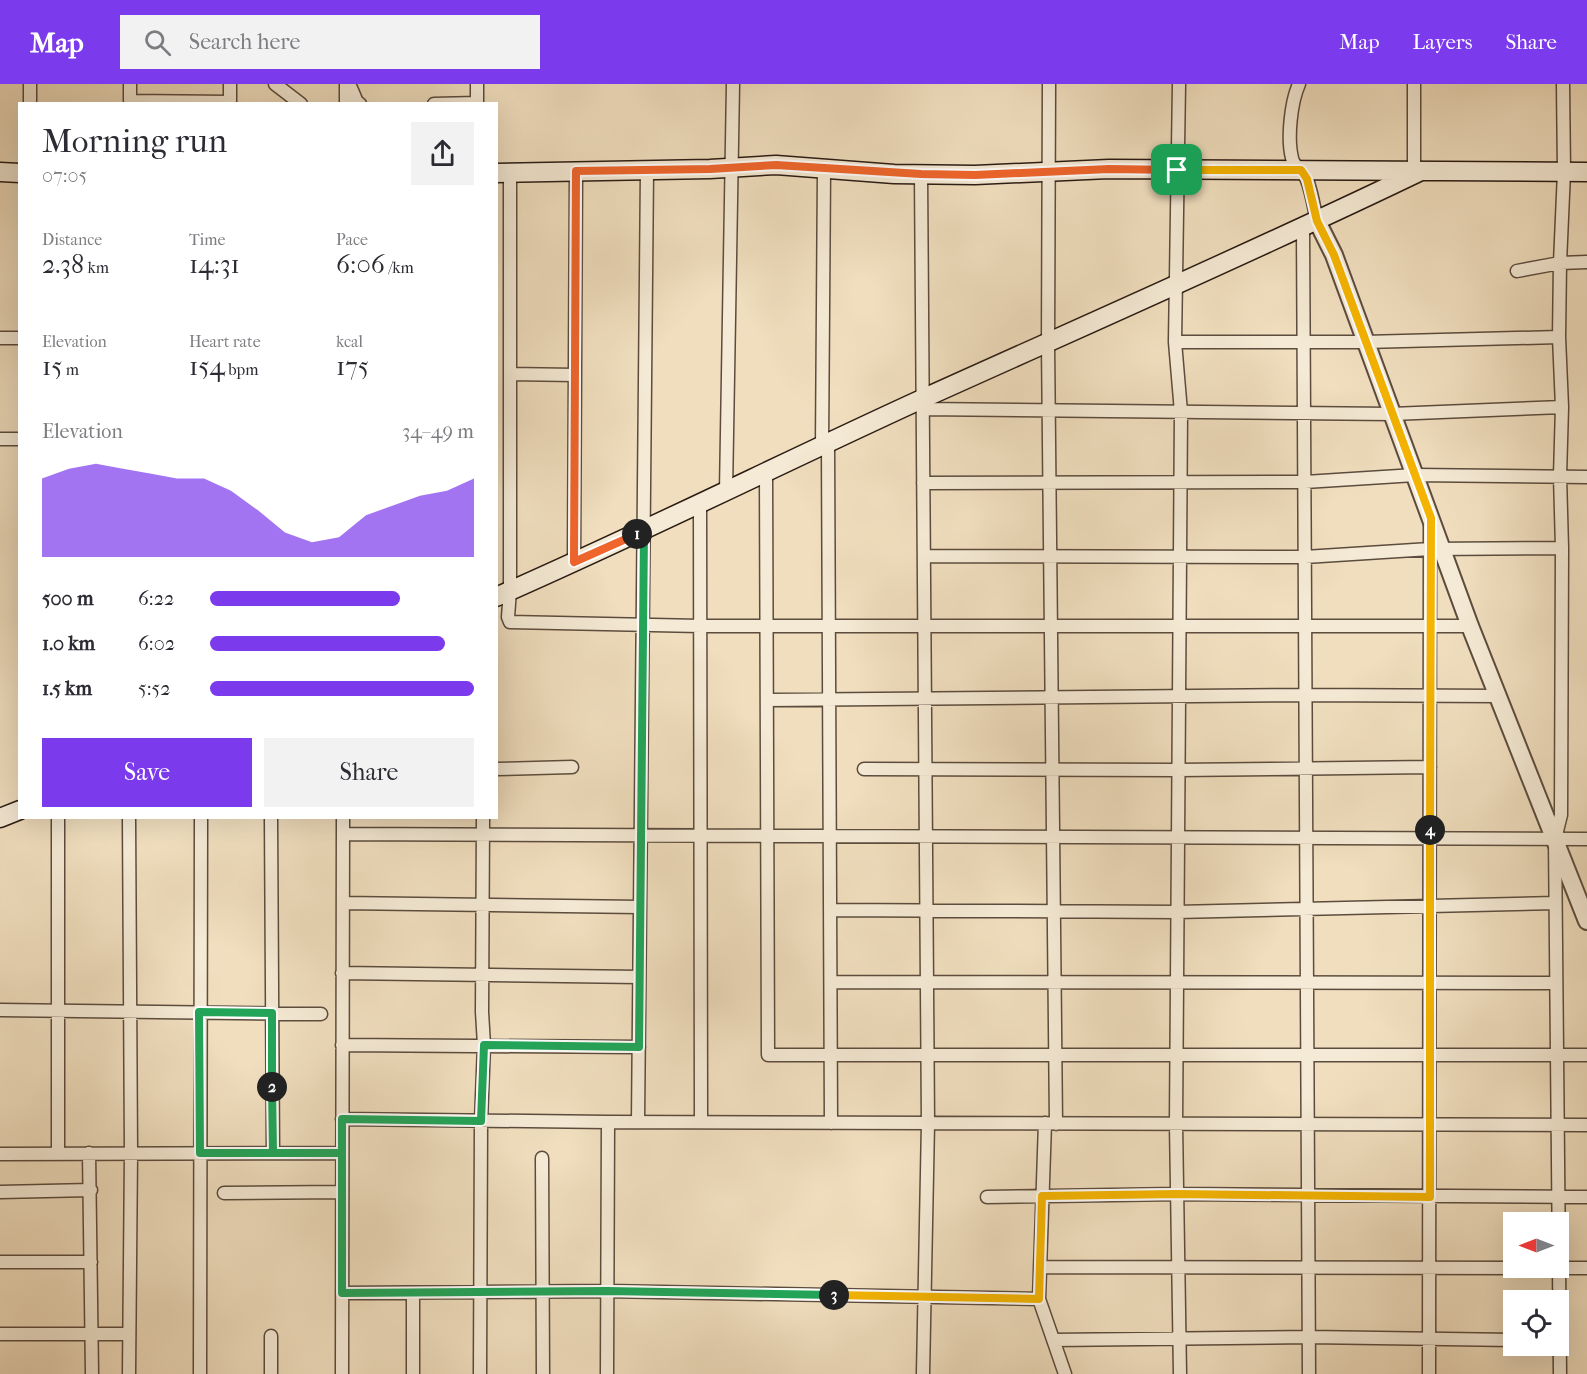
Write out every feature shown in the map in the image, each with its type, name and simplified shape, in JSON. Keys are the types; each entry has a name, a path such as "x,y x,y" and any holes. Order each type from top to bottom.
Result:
{"main road":[{"path":"503,172 776,165 975,175 1109,169 1177,163 1296,162 1418,170 1587,172"},
{"path":"503,593 644,531 825,445 923,404 1174,285 1310,224 1418,170"},
{"path":"0,172 18,173"},
{"path":"0,818 18,811"}],"street":[{"path":"30,84 30,102"},
{"path":"130,84 130,101 230,102 230,84"},
{"path":"477,84 477,102"},
{"path":"726,492 734,84"},
{"path":"1049,84 1048,344 1055,1054 1042,1196 1039,1299 1065,1374"},
{"path":"1179,84 1174,285 1175,342 1181,412 1176,1124 1180,1374"},
{"path":"1299,84 1293,102 1290,134 1296,162 1307,179 1310,224 1304,341 1309,1374"},
{"path":"1414,84 1418,170"},
{"path":"1559,1212 1555,839 1562,815 1560,476 1562,407 1559,337 1564,172 1563,84"},
{"path":"346,102 346,86 354,92 357,102"},
{"path":"282,87 299,102"},
{"path":"824,169 831,1123"},
{"path":"638,1122 647,170"},
{"path":"574,562 576,171"},
{"path":"503,172 510,374 503,593 510,622 643,626 1470,626"},
{"path":"921,174 928,1054 923,1374"},
{"path":"1310,224 1334,255 1431,518 1435,549 1430,626 1430,1374"},
{"path":"1517,270 1560,263 1587,262"},
{"path":"1175,342 1365,342 1559,337"},
{"path":"0,338 18,338"},
{"path":"510,374 575,375"},
{"path":"923,404 1049,411 1392,414 1562,407"},
{"path":"0,439 18,439"},
{"path":"766,473 768,1054 1587,1055"},
{"path":"923,483 1305,482 1415,475 1587,477"},
{"path":"700,504 701,1122"},
{"path":"924,556 1305,557 1435,549 1562,548"},
{"path":"1435,549 1470,626 1587,921"},
{"path":"767,700 1306,695 1498,696"},
{"path":"498,768 572,767"},
{"path":"864,769 1052,768 1178,771 1430,767"},
{"path":"58,819 58,1154"},
{"path":"129,819 131,1153 129,1374"},
{"path":"200,1374 201,819"},
{"path":"271,819 273,1153"},
{"path":"342,1374 343,819"},
{"path":"480,1374 481,1121 484,1045 482,1012 483,819"},
{"path":"343,834 1587,839"},
{"path":"343,903 640,907"},
{"path":"831,910 1178,912 1555,903"},
{"path":"342,973 639,977"},
{"path":"831,982 1556,983"},
{"path":"0,1010 321,1014"},
{"path":"342,1045 639,1047"},
{"path":"342,1119 1587,1125"},
{"path":"606,1374 608,1122"},
{"path":"89,1153 92,1374"},
{"path":"0,1154 342,1153"},
{"path":"542,1158 543,1374"},
{"path":"0,1192 91,1190"},
{"path":"224,1193 342,1192"},
{"path":"987,1197 1177,1194 1308,1197 1587,1197"},
{"path":"0,1262 91,1262"},
{"path":"1040,1267 1503,1268"},
{"path":"1569,1268 1587,1268"},
{"path":"342,1293 607,1291 1039,1299"},
{"path":"413,1293 413,1374"},
{"path":"0,1334 129,1334"},
{"path":"271,1374 272,1336"},
{"path":"1053,1340 1309,1337 1503,1340"},
{"path":"1559,1356 1560,1374"}],"route":[{"path":"1177,170 1109,169 975,175 894,174 776,165 710,169 576,171 574,562 644,531 639,1047 484,1045 481,1121 342,1119 342,1153 273,1153 272,1013 199,1012 200,1153 273,1153 342,1153 342,1293 607,1291 1039,1299 1042,1196 1177,1194 1430,1197 1431,518 1334,255 1317,221 1307,179 1301,170 1177,170"}]}
